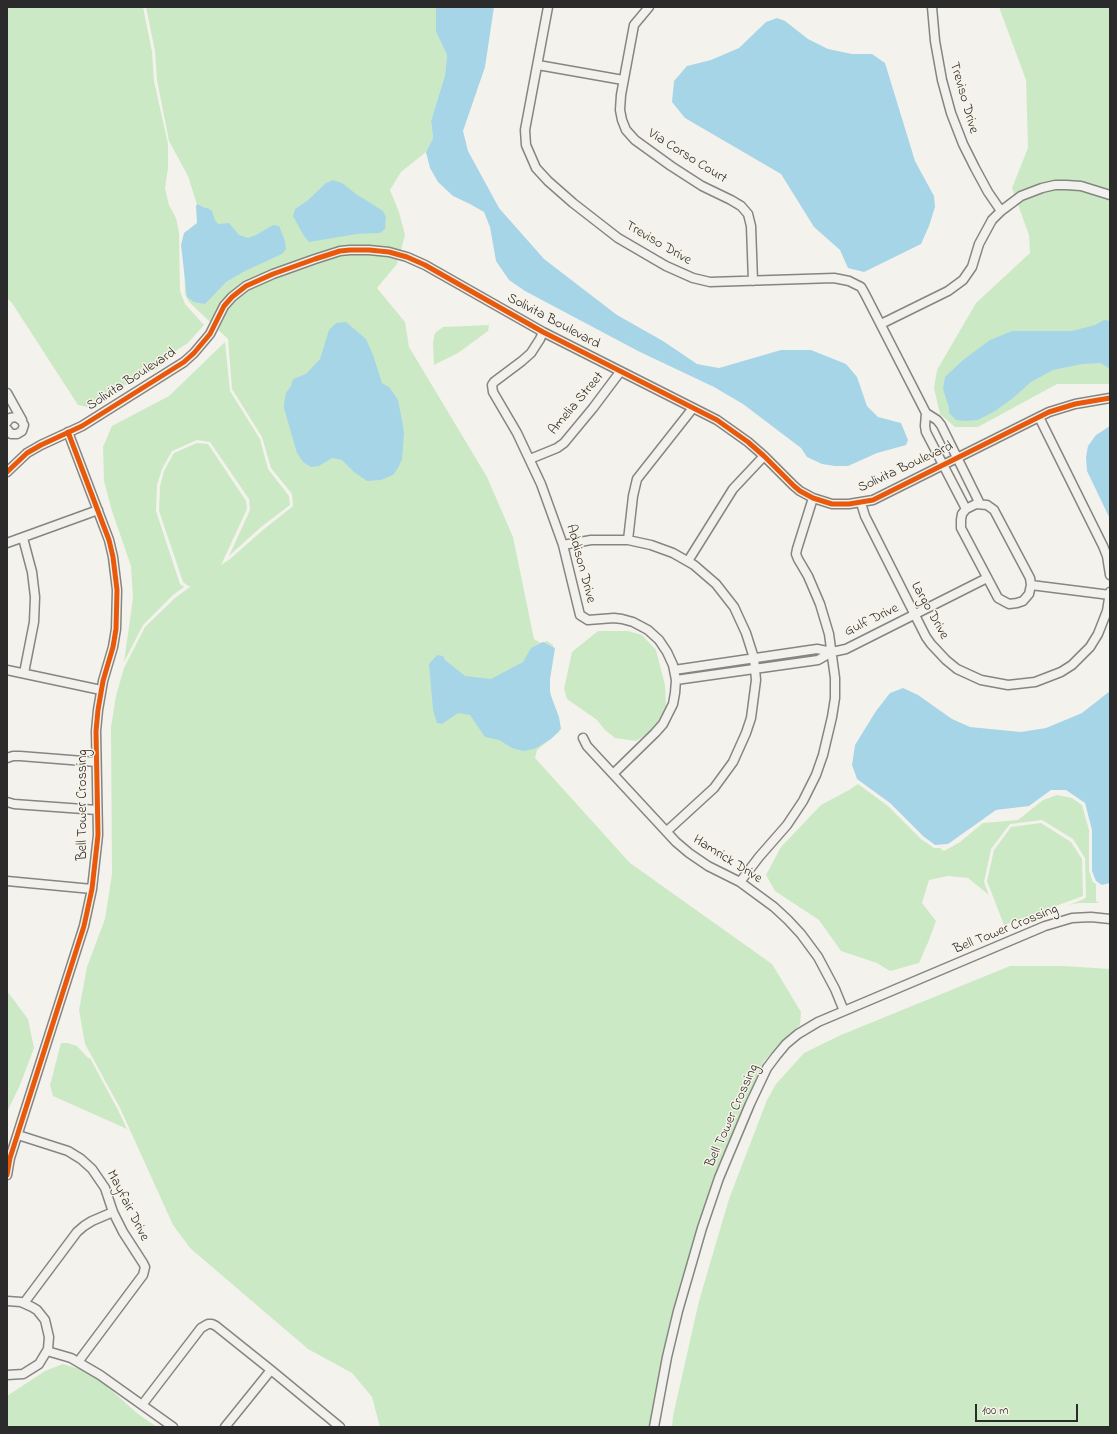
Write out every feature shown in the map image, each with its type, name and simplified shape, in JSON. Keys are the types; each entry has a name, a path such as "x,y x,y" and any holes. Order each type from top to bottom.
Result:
{"street":[{"name":"Treviso Drive","path":"548,7 525,130 526,146 536,168 573,203 618,238 666,266 693,278 710,282 834,278 849,281 861,287 926,413 926,429 966,509"},
{"name":"Treviso Drive","path":"932,7 939,65 951,113 972,162 988,192 1001,211"},
{"name":"Via Corso Court","path":"649,8 634,25 623,80 620,110 622,120 626,130 635,140 702,186 741,206 748,214 751,226 752,280"},
{"path":"538,65 623,80"},
{"path":"881,324 948,290 963,280 972,267 983,234 992,220 1021,196 1055,185 1081,186 1110,195"},
{"name":"Solivita Boulevard","path":"7,472 27,453 82,426 184,362 194,353 210,334 221,312 232,297 246,286 273,274 340,251 379,250 407,257 425,265 543,332 717,420 764,456 794,486 813,498 824,502 840,504 862,503 873,500 1039,417 1075,404 1110,398"},
{"name":"Addison Drive","path":"543,332 531,353 496,379 492,385 492,392 517,433 546,497 563,545 579,612 582,617 592,621 614,618 642,626 654,635 671,658 676,680 673,704 662,724 614,774"},
{"name":"Amelia Street","path":"530,459 557,448 564,443 620,372"},
{"path":"7,393 23,422 23,428 20,433 11,434 7,429"},
{"path":"628,540 633,496 637,479 693,408"},
{"name":"Treviso Drive","path":"926,413 939,422 980,504"},
{"path":"7,422 10,418 16,417 23,422"},
{"path":"1039,417 1103,546 1107,556 1110,575"},
{"name":"Bell Tower Crossing","path":"7,1175 18,1135 84,926 92,889 97,855 96,732 101,690 113,647 117,614 116,573 109,540 68,432"},
{"path":"688,561 734,489 764,456"},
{"path":"740,882 789,821 803,801 816,775 832,717 835,698 835,678 827,627 820,604 808,576 796,554 813,498"},
{"name":"Largo Drive","path":"862,503 865,516 931,644 946,660 957,668 981,680 1008,685 1022,684 1042,680 1061,672 1072,665 1084,654 1094,641 1102,626 1107,611 1110,592"},
{"path":"980,504 987,505 994,510 1030,578 1031,585 1029,594 1023,601 1008,604 998,598 961,528 960,520 966,509 972,505 980,504"},
{"path":"7,543 98,510"},
{"path":"23,538 32,572 36,597 34,622 24,673"},
{"path":"563,545 591,540 628,540 662,548 688,561 709,577 729,599 743,624 756,668 751,718 746,733 733,762 714,788 667,831"},
{"name":"Gulf Drive","path":"676,680 818,660 832,652 846,648 987,578"},
{"path":"1031,585 1110,595"},
{"name":"Gulf Drive","path":"674,670 817,649 832,652"},
{"path":"7,670 101,690"},
{"name":"Hamrick Drive","path":"583,738 588,746 676,842 699,860 740,882 774,907 801,934 813,949 824,968 844,1011"},
{"path":"7,758 20,756 96,762"},
{"path":"7,802 14,804 97,810"},
{"path":"7,881 92,889"},
{"name":"Bell Tower Crossing","path":"654,1427 667,1357 690,1268 719,1178 767,1068 786,1044 804,1030 818,1022 1054,923 1082,917 1110,919"},
{"name":"Mayfair Drive","path":"18,1135 68,1151 87,1163 101,1181 113,1212 123,1232 143,1263 145,1271 143,1275 78,1362"},
{"path":"24,1303 77,1232 92,1221 113,1212"},
{"path":"7,1301 24,1303 37,1310 45,1320 49,1337 47,1351 38,1364 29,1372 18,1375 7,1375"},
{"path":"142,1405 201,1328 208,1324 216,1326 271,1370 336,1426"},
{"path":"47,1351 78,1362 115,1384 173,1427"},
{"path":"225,1427 271,1370"}],"green space":[{"path":"7,7 143,7 152,52 154,81 168,144 168,168 165,188 169,205 176,218 179,232 180,291 185,304 204,325 188,343 174,352 158,368 96,400 87,407 78,405 12,303 7,298"},
{"path":"146,7 436,7 436,32 447,55 445,75 431,121 433,138 426,152 401,172 390,190 399,212 405,235 397,264 377,288 405,322 409,347 487,477 513,537 534,639 541,643 547,641 553,645 554,654 549,682 552,703 560,725 559,732 537,750 535,758 630,863 772,964 801,1012 800,1025 778,1045 764,1061 714,1176 681,1281 662,1358 650,1427 380,1427 372,1397 352,1373 308,1349 190,1248 173,1225 120,1108 85,1044 79,1010 87,967 105,919 112,874 111,727 116,696 124,668 145,627 175,598 191,586 188,586 183,582 159,511 160,486 164,471 174,453 197,443 208,444 246,501 247,509 221,565 293,506 292,494 271,468 262,437 232,389 228,339 189,302 185,294 184,251 203,224 188,176 169,141 157,80 155,51"},
{"path":"999,7 1110,7 1110,384 1057,384 978,427 955,427 940,414 934,388 937,370 976,303 1030,253 1029,235 1012,188 1028,148 1026,80"},
{"path":"489,325 488,331 458,353 434,365 433,342 435,333 443,327"},
{"path":"225,342 230,391 260,439 268,469 289,496 290,505 261,527 229,556 250,510 249,499 210,442 197,440 172,451 162,469 157,485 156,511 180,584 184,587 173,595 143,625 124,662 133,598 131,566 112,511 104,481 103,447 112,426 169,396"},
{"path":"598,631 628,631 642,635 656,650 665,685 666,706 657,726 636,741 615,738 605,730 597,720 567,699 564,689 572,652"},
{"path":"858,784 888,806 921,839 934,848 940,848 944,851 960,842 983,823 1018,820 1043,800 1057,795 1072,798 1082,805 1089,830 1089,871 1093,882 1096,884 1096,901 1099,903 1079,903 1069,905 1086,897 1085,858 1073,839 1042,820 1010,824 991,849 984,882 989,895 968,878 948,876 929,880 922,903 936,921 919,963 890,971 877,963 841,951 819,920 775,891 766,875 781,847 821,805"},
{"path":"1041,823 1071,842 1082,859 1083,896 1004,925 987,881 994,850 1011,827"},
{"path":"1010,966 1064,966 1110,969 1110,1427 672,1427 673,1416 699,1301 729,1199 767,1100 776,1084 804,1053 841,1035"},
{"path":"7,991 28,1019 34,1048 20,1085 7,1112"},
{"path":"61,1043 68,1043 77,1046 88,1058 90,1058 127,1129 53,1096 50,1085"},
{"path":"63,1364 92,1373 138,1414 157,1427 7,1427 7,1396 45,1371"}],"water":[{"path":"436,7 494,7 485,67 463,131 468,151 499,208 544,259 617,315 663,341 697,364 719,368 781,350 811,350 846,364 857,377 867,406 878,417 901,423 908,440 906,445 877,453 848,466 822,464 807,457 801,448 743,404 714,387 638,351 525,291 509,280 496,261 490,227 484,212 453,196 438,182 430,168 426,152 433,138 431,121 445,75 447,55 436,32"},
{"path":"777,18 785,21 808,39 828,49 852,54 872,54 885,63 915,161 934,196 935,207 921,244 864,272 848,268 840,250 814,227 781,174 685,118 672,102 674,81 687,66 711,60 739,48 766,22"},
{"path":"333,180 342,183 383,211 386,217 385,229 380,233 357,234 309,242 293,216 295,209 307,201 326,183"},
{"path":"197,204 212,211 218,224 229,223 239,235 248,238 273,225 279,226 285,241 286,249 282,254 245,271 226,282 205,304 194,302 187,297 181,245 184,233 197,223"},
{"path":"1104,320 1110,321 1110,369 1101,363 1082,364 1053,370 1031,382 995,411 978,420 956,420 949,413 949,408 943,389 945,377 963,360 990,340 1012,331 1072,331 1095,325"},
{"path":"346,322 366,339 382,383 389,387 398,400 404,433 402,459 393,475 381,480 367,481 354,472 342,460 332,458 319,466 311,467 303,462 297,453 284,408 286,393 291,386 293,379 306,374 320,359 329,330 336,323"},
{"path":"1110,426 1110,519 1087,471 1086,457 1088,446 1096,435"},
{"path":"543,642 555,648 550,679 550,693 559,717 561,729 551,739 534,749 523,751 512,748 499,740 485,737 470,715 458,713 442,724 437,723 433,710 429,664 437,655 443,656 445,660 465,676 491,679 523,662 531,648"},
{"path":"903,688 918,695 952,719 970,727 1021,732 1046,728 1082,713 1110,691 1110,883 1102,885 1096,881 1092,871 1092,830 1085,803 1066,790 1051,790 1029,806 996,810 948,844 935,845 923,836 890,803 857,779 852,765 855,745 876,711 890,693"}],"cycle path":[{"path":"7,472 27,453 82,426 184,362 194,353 210,334 224,306 232,297 246,286 273,274 315,259 340,251 350,250 389,252 407,257 425,265 543,332 717,420 748,442 800,491 813,498 832,504 849,504 873,500 1049,412 1075,404 1110,398"},
{"path":"7,1175 10,1158 84,926 92,889 98,835 96,731 103,681 113,647 116,629 117,590 113,557 109,540 68,432"}]}
